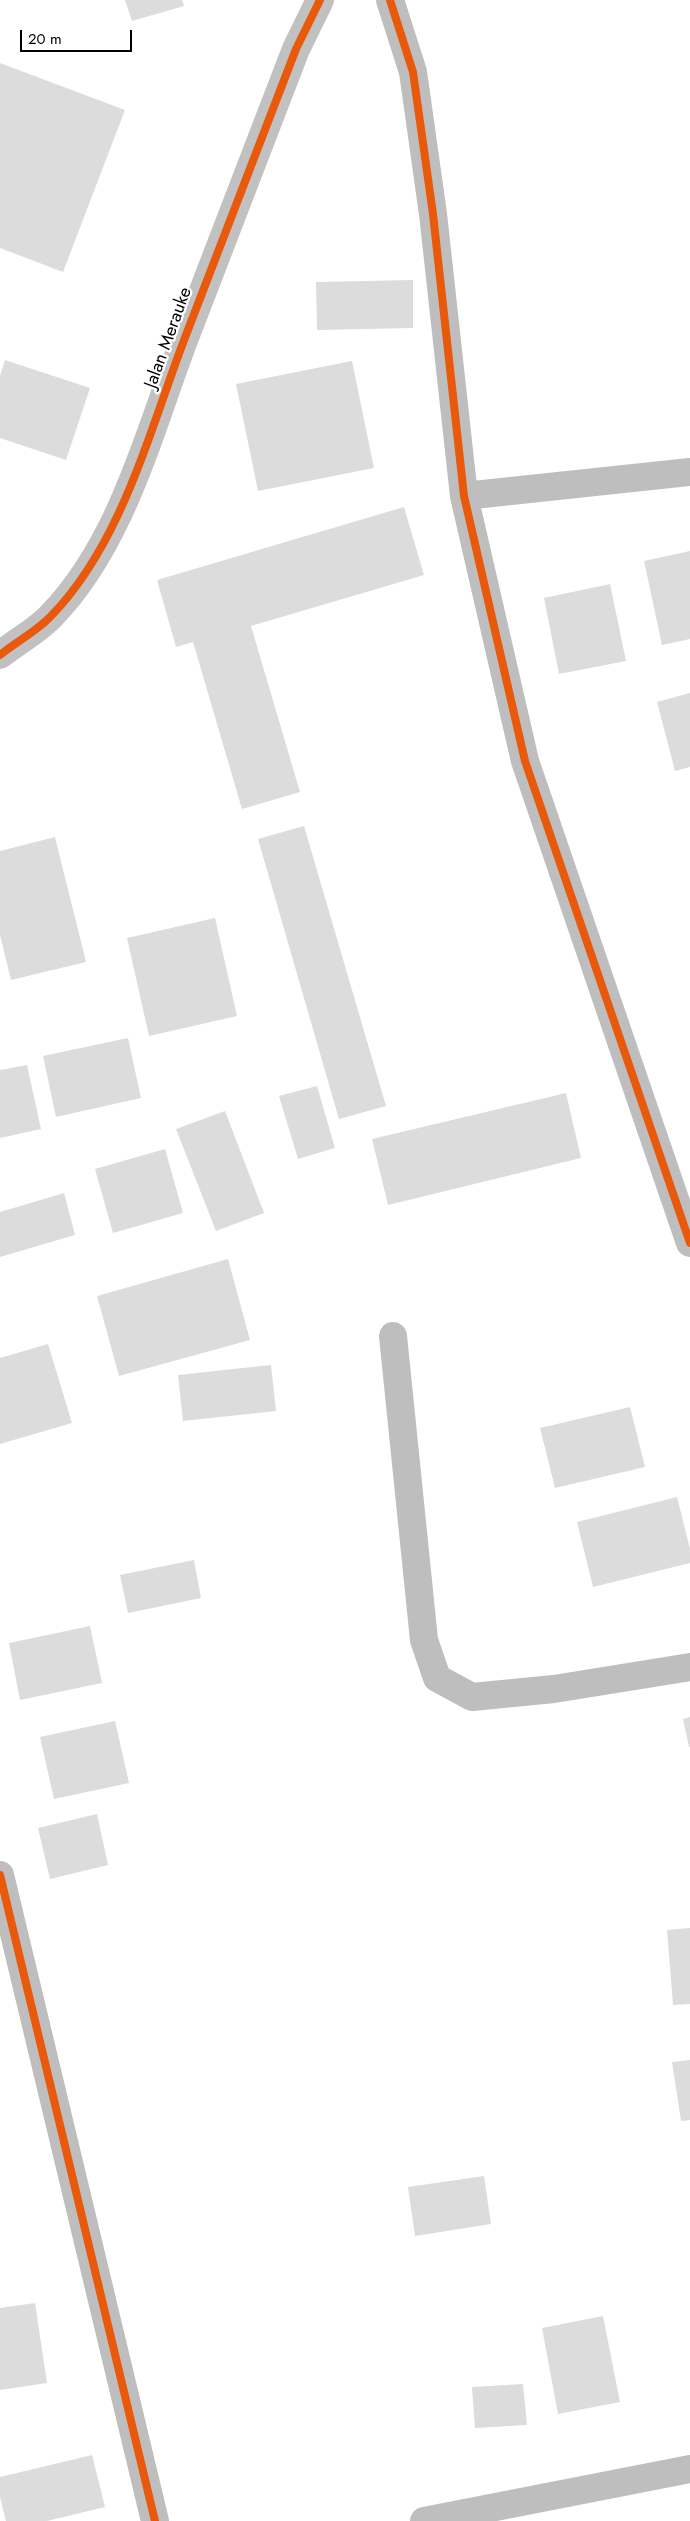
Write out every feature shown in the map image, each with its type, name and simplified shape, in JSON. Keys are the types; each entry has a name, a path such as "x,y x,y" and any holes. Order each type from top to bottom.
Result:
{"street":[{"name":"Jalan Merauke","path":"0,655 51,616 87,570 118,513 146,447 176,359 296,49 320,0"},
{"path":"390,0 412,72 433,214 464,496 525,761 690,1243"},
{"path":"464,496 690,472"},
{"path":"393,1336 424,1640 437,1678 472,1697 554,1689 690,1668"},
{"path":"0,1875 155,2521"},
{"path":"424,2521 690,2468"}],"building":[{"path":"125,0 182,0 184,6 132,21"},
{"path":"0,63 125,110 63,272 0,248"},
{"path":"413,280 413,328 317,330 316,282"},
{"path":"5,360 90,388 66,460 0,438 0,376"},
{"path":"352,361 374,468 258,491 236,384"},
{"path":"404,507 424,575 251,626 300,792 242,809 193,642 176,647 157,580"},
{"path":"690,551 690,639 662,645 644,561"},
{"path":"610,584 626,661 559,674 544,598"},
{"path":"690,693 690,767 675,771 657,702"},
{"path":"304,826 386,1106 339,1119 258,839"},
{"path":"55,837 86,962 11,980 0,935 0,851"},
{"path":"215,918 237,1016 149,1036 127,938"},
{"path":"128,1038 141,1098 56,1117 43,1056"},
{"path":"27,1065 41,1129 0,1138 0,1070"},
{"path":"317,1086 335,1148 298,1159 279,1096"},
{"path":"566,1093 581,1158 388,1205 372,1139"},
{"path":"225,1111 264,1213 216,1231 176,1129"},
{"path":"165,1149 183,1213 113,1233 95,1169"},
{"path":"64,1193 75,1235 0,1257 0,1212"},
{"path":"228,1259 250,1340 119,1376 97,1296"},
{"path":"48,1344 72,1423 0,1444 0,1358"},
{"path":"271,1365 276,1411 183,1421 178,1375"},
{"path":"630,1407 645,1467 555,1488 540,1428"},
{"path":"677,1497 690,1549 690,1563 593,1587 577,1522"},
{"path":"194,1560 201,1598 128,1613 120,1575"},
{"path":"90,1626 102,1683 20,1700 9,1643"},
{"path":"690,1717 690,1747 689,1747 683,1719"},
{"path":"115,1721 129,1783 54,1799 40,1737"},
{"path":"97,1814 108,1865 50,1879 38,1828"},
{"path":"690,1928 690,2004 673,2005 667,1930"},
{"path":"690,2060 690,2120 681,2121 672,2062"},
{"path":"484,2176 491,2224 415,2236 408,2187"},
{"path":"35,2303 47,2383 0,2390 0,2308"},
{"path":"603,2316 620,2402 558,2414 542,2328"},
{"path":"523,2384 527,2425 475,2428 472,2387"},
{"path":"92,2455 105,2507 47,2521 6,2521 0,2497 0,2477"}],"cycle path":[{"path":"0,655 51,616 76,586 97,554 116,519 132,483 186,335 296,49 320,0"},
{"path":"390,0 413,72 433,214 464,496 525,761 690,1243"},
{"path":"0,1875 155,2521"}]}
